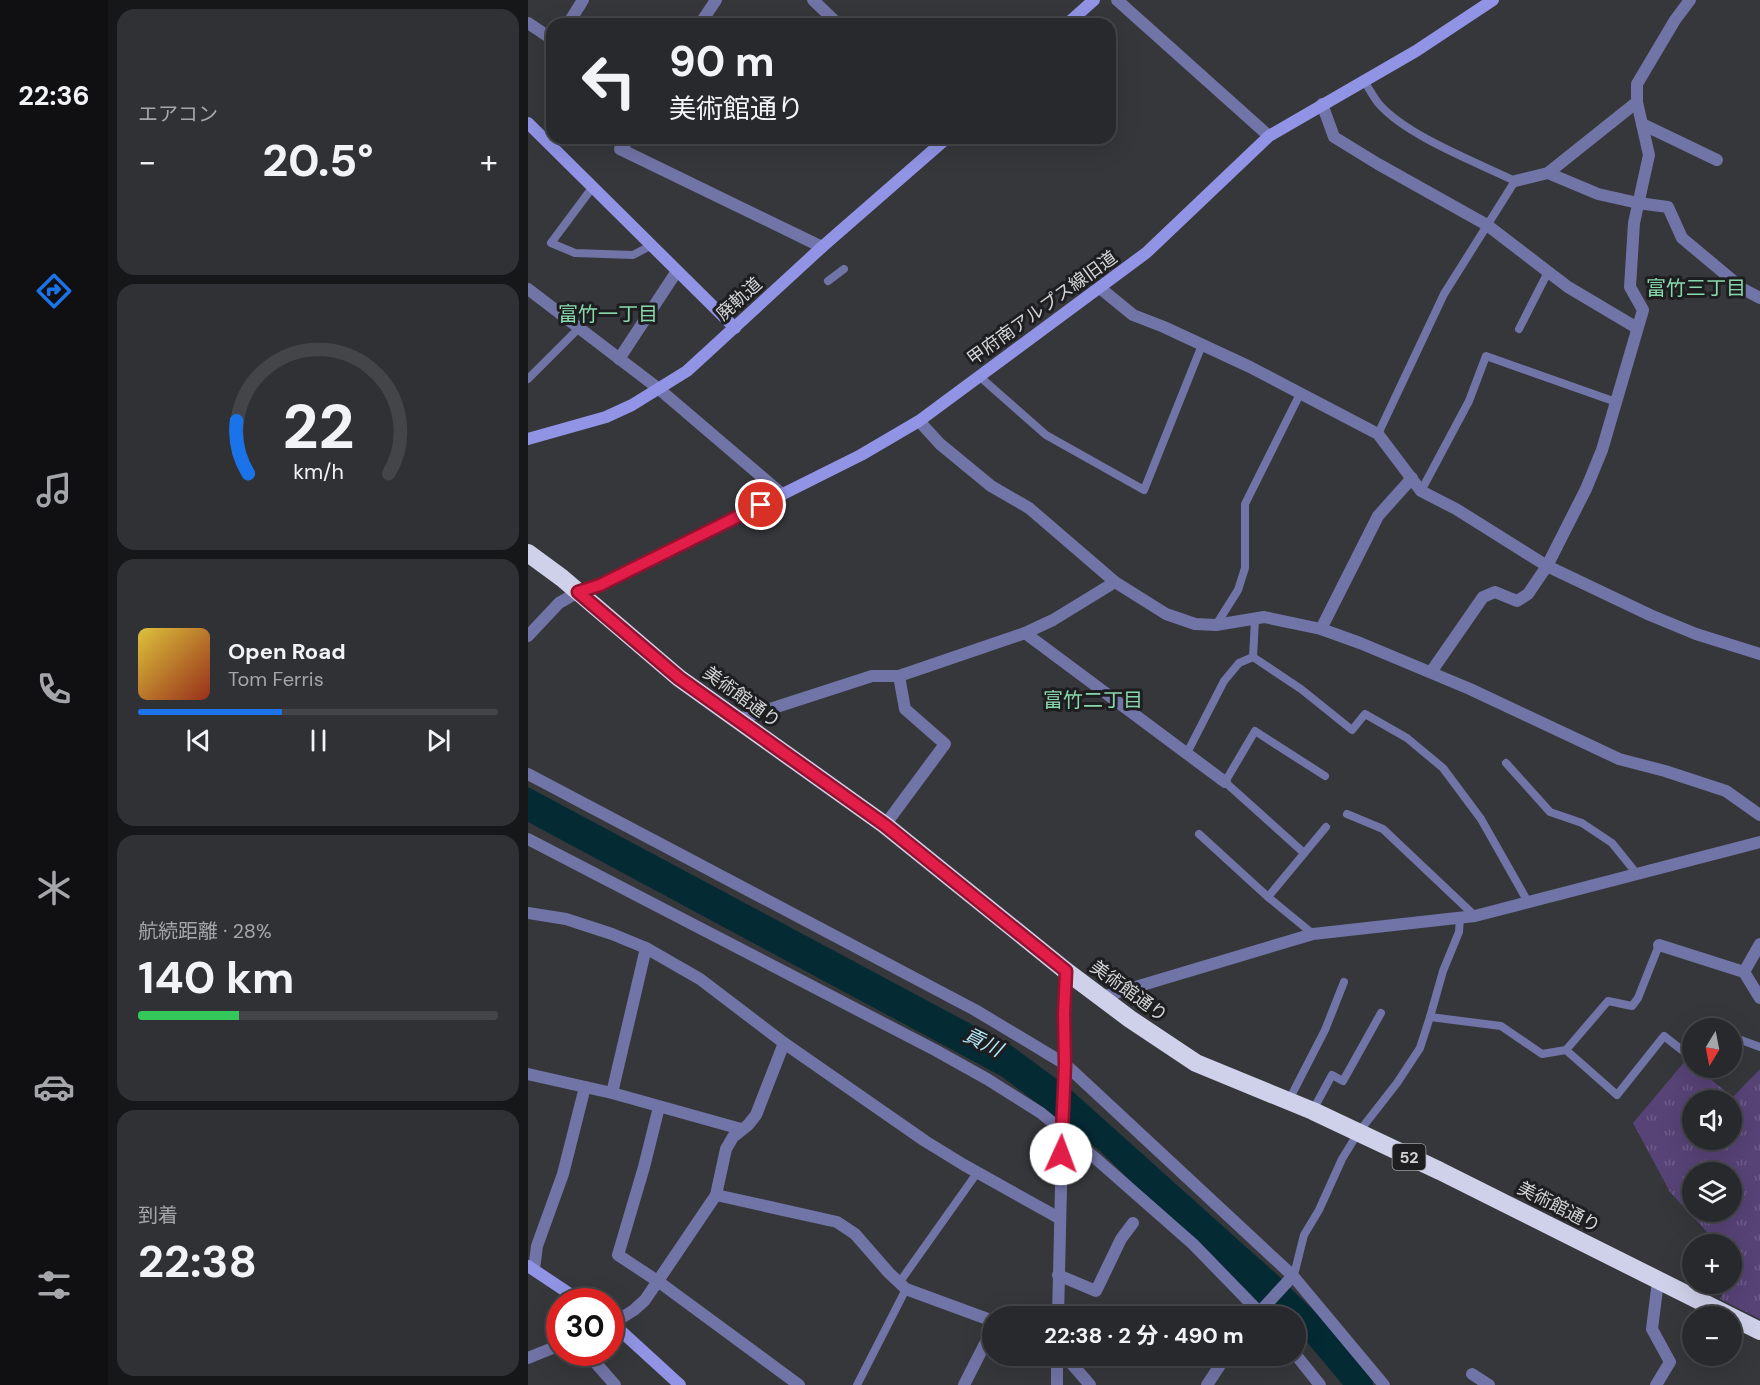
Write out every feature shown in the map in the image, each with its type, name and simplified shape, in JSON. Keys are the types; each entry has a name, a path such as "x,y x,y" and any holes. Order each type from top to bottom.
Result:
{"highway":[{"name":"美術館通り","path":"528,554 578,592 659,662 736,720 885,825 1066,971 1142,1028 1196,1063 1358,1133 1549,1224 1760,1331"}],"street":[{"path":"572,18 583,0"},
{"path":"704,18 716,0"},
{"path":"813,0 832,18"},
{"path":"1074,18 1094,0"},
{"path":"1117,0 1269,136"},
{"name":"甲府南アルプス線旧道","path":"578,592 600,585 629,571 861,455 919,421 1146,253 1269,136 1416,51 1493,0"},
{"path":"1431,672 1483,597 1495,592 1517,601 1528,594 1547,566 1598,460 1643,310 1630,286 1638,203 1649,154 1636,102 1637,84 1675,20 1690,0"},
{"path":"528,23 546,35"},
{"path":"1515,181 1548,173 1636,102"},
{"path":"1322,104 1334,136 1378,164 1487,225 1568,287 1637,328"},
{"path":"528,123 546,141"},
{"path":"1642,124 1717,160"},
{"path":"549,144 735,328"},
{"path":"625,144 620,149 822,247"},
{"name":"廃軌道","path":"528,439 606,417 632,405 687,371 822,247 940,144"},
{"path":"1548,173 1598,194 1668,207 1682,238 1743,289 1760,298"},
{"path":"619,359 677,271"},
{"path":"1100,288 1133,315 1250,367 1378,434 1421,491 1456,509 1547,566 1650,615 1696,634 1760,654"},
{"path":"528,289 659,389 782,494"},
{"path":"919,421 940,444 991,486 1029,508 1115,582 1166,614 1196,624 1216,626 1264,616 1321,629 1431,672 1619,759 1726,791 1760,815"},
{"path":"1321,629 1378,516 1412,478"},
{"path":"736,720 872,676 899,676 1025,633 1053,620 1115,582"},
{"path":"528,636 559,603 578,592"},
{"path":"1025,633 1225,782"},
{"path":"885,825 945,744 905,709 899,676"},
{"path":"528,774 955,999 1065,1064 1292,1277 1384,1385"},
{"path":"528,839 935,1050 1041,1113 1094,1156 1193,1244 1252,1306"},
{"path":"1102,997 1313,934 1475,916 1760,842"},
{"path":"528,913 566,919 646,948 700,979 784,1043 925,1141 977,1173 1059,1218"},
{"path":"1744,972 1760,944"},
{"path":"1659,945 1744,972 1760,998"},
{"path":"612,1093 646,948"},
{"path":"1058,1306 1066,971"},
{"path":"624,1315 645,1300 659,1282 716,1195 726,1149 733,1137 756,1115 784,1043"},
{"path":"528,1074 612,1093 741,1129"},
{"path":"562,1288 531,1267 562,1174 585,1087"},
{"path":"658,1107 644,1167 618,1255 659,1282 799,1385"},
{"path":"716,1195 837,1222 855,1234 903,1286 982,1317"},
{"path":"1058,1275 1096,1292 1121,1239 1133,1222"},
{"path":"1267,1306 1292,1277"},
{"path":"1656,1385 1670,1362 1652,1329 1658,1281"},
{"path":"624,1334 680,1385"},
{"path":"964,1385 982,1350"},
{"path":"528,1358 546,1351"},
{"path":"598,1366 615,1385"},
{"path":"1057,1366 1057,1385"},
{"path":"1074,1366 1090,1385"},
{"path":"1207,1385 1219,1366"},
{"path":"1305,1366 1320,1385"},
{"path":"1472,1374 1489,1385"}],"lane":[{"path":"1364,81 1379,104 1394,118 1429,140 1515,181 1444,294 1378,434"},
{"path":"592,188 551,243 575,253 633,255 652,246"},
{"path":"828,281 844,269"},
{"path":"1519,329 1548,272"},
{"path":"528,378 579,328"},
{"path":"980,376 1046,435 1144,490 1202,345"},
{"path":"1421,491 1469,401 1486,356 1616,402"},
{"path":"1216,626 1238,590 1245,568 1245,504 1300,394"},
{"path":"1253,657 1254,619"},
{"path":"1187,753 1224,681 1239,663 1253,657"},
{"path":"1253,657 1301,689 1352,730 1365,714 1407,738 1443,768 1481,819 1528,902"},
{"path":"1304,853 1225,782 1255,731 1324,776"},
{"path":"1506,763 1550,812 1582,823 1612,843 1637,874"},
{"path":"1347,814 1383,829 1475,916"},
{"path":"1268,897 1326,826"},
{"path":"1198,834 1313,934"},
{"path":"1292,1277 1304,1235 1319,1210 1342,1160 1358,1133 1397,1083 1420,1048 1443,971 1459,932 1460,918"},
{"path":"1431,1017 1501,1026 1542,1054 1566,1050 1608,1001 1632,1006 1638,998 1659,945"},
{"path":"1288,1101 1325,1030 1344,982"},
{"path":"1312,1112 1332,1075 1343,1081 1381,1013"},
{"path":"1566,1050 1617,1095 1664,1036 1682,1050"},
{"path":"1742,1040 1760,1047"},
{"path":"857,1385 903,1286 977,1173"}],"green space":[{"path":"1682,1065 1682,1078 1709,1078 1724,1090 1682,1090 1682,1150 1742,1150 1742,1090 1740,1090 1760,1069 1760,1319 1742,1310 1742,1306 1734,1306 1720,1299 1723,1294 1742,1294 1742,1234 1709,1234 1698,1222 1742,1222 1742,1162 1682,1162 1682,1205 1670,1192 1633,1123"}],"water":[{"path":"528,787 1012,1046 1070,1089 1284,1281 1259,1306 1099,1150 1001,1076 528,822"}],"waterway":[{"name":"貢川","path":"1256,1273 1307,1322 1360,1385"}],"district":[{"name":"富竹三丁目","path":"1696,288"},
{"name":"富竹一丁目","path":"608,314"},
{"name":"富竹二丁目","path":"1093,700"}],"route":[{"path":"761,505 600,585 578,592 679,678 885,825 1066,971 1061,1154"}]}
